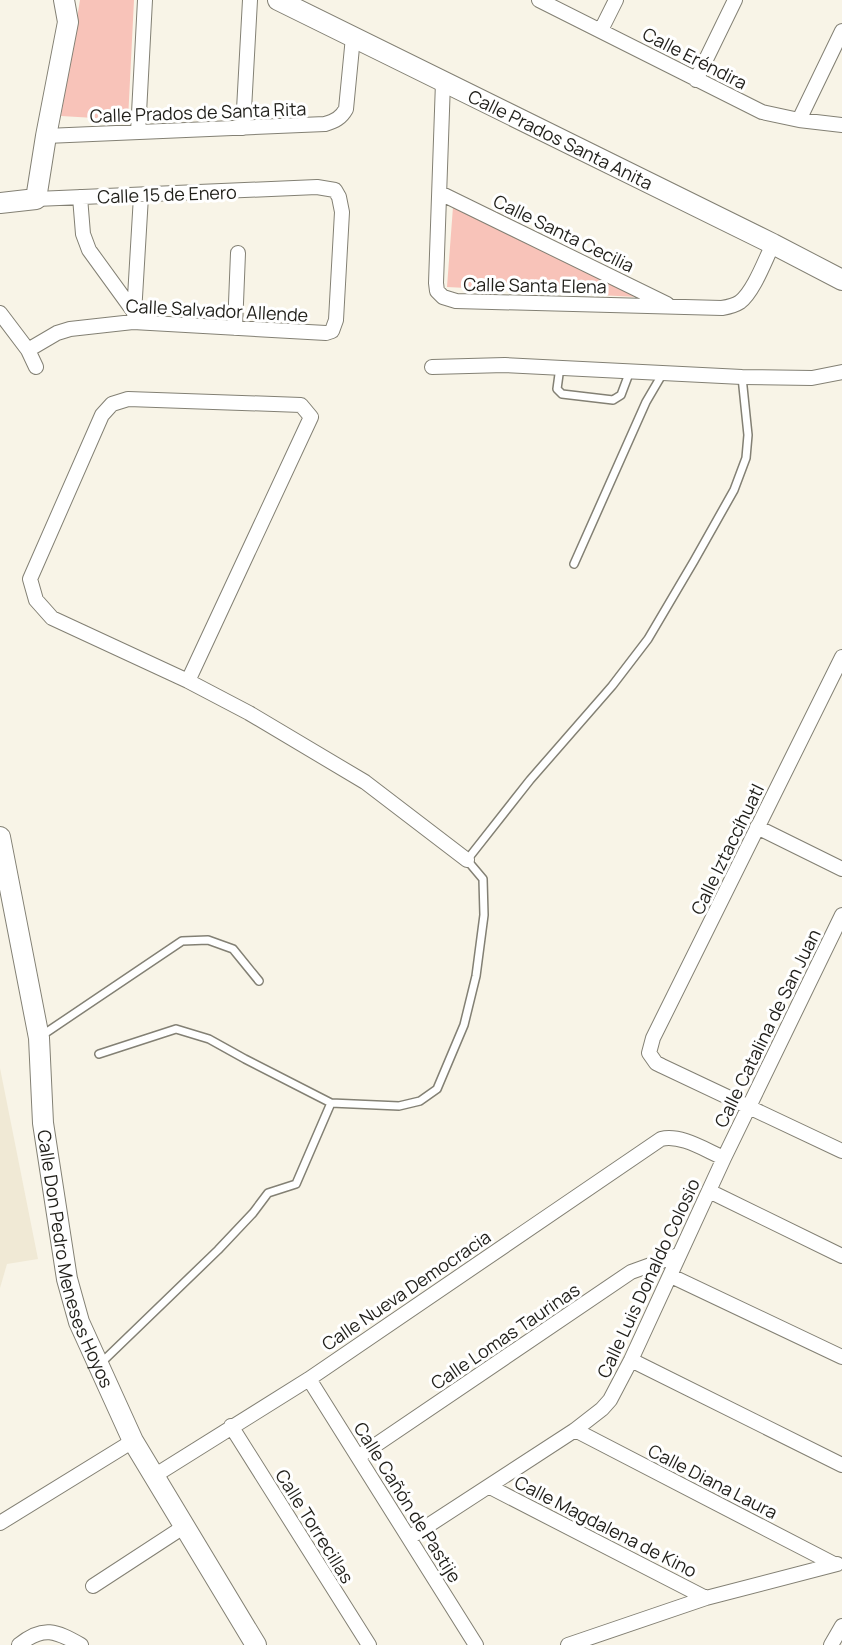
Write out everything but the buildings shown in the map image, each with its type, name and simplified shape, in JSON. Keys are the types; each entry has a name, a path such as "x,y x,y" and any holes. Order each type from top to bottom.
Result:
{"street":[{"path":"36,199 68,22 64,0"},
{"path":"138,132 145,0"},
{"path":"243,128 250,0"},
{"name":"Calle Prados Santa Anita","path":"278,0 842,280"},
{"name":"Calle Eréndira","path":"539,0 762,112 799,120 842,124"},
{"path":"601,30 616,0"},
{"path":"696,80 735,0"},
{"path":"799,120 842,31"},
{"name":"Calle Prados de Santa Rita","path":"46,136 325,124 335,121 346,109 353,37"},
{"name":"Calle Santa Elena","path":"443,82 440,194 435,267 437,291 443,297 456,301 722,308 733,306 741,301 773,244"},
{"name":"Calle 15 de Enero","path":"0,203 36,199 317,187 335,190 342,212 336,327"},
{"name":"Calle Santa Cecilia","path":"440,194 672,306"},
{"path":"133,317 141,196"},
{"path":"80,197 83,234 89,250 133,317"},
{"path":"235,328 238,253"},
{"path":"0,313 28,350 36,366"},
{"name":"Calle Salvador Allende","path":"28,350 57,333 133,317 235,328 326,333 333,331 336,327"},
{"path":"432,367 505,365 742,377 812,378 842,372"},
{"path":"188,681 311,417 301,405 128,399 112,404 102,416 30,579 36,600 52,618 188,681 249,713 365,782 467,860"},
{"name":"Calle Iztaccíhuatl","path":"749,1106 662,1066 651,1057 650,1048 842,657"},
{"path":"757,827 842,869"},
{"name":"Calle Don Pedro Meneses Hoyos","path":"0,837 39,1038 43,1123 67,1279 79,1322 133,1441 256,1645"},
{"name":"Calle Catalina de San Juan","path":"724,1158 842,915"},
{"path":"749,1106 842,1151"},
{"name":"Calle Nueva Democracia","path":"154,1476 309,1379 652,1144 669,1137 677,1138 724,1158"},
{"name":"Calle Luis Donaldo Colosio","path":"409,1538 575,1430 610,1400 671,1276 678,1255 724,1158"},
{"path":"708,1191 842,1256"},
{"name":"Calle Lomas Taurinas","path":"358,1457 631,1272 678,1255"},
{"path":"671,1276 842,1357"},
{"path":"631,1360 842,1465"},
{"name":"Calle Cañón de Pastije","path":"309,1379 476,1645"},
{"name":"Calle Torrecillas","path":"231,1426 369,1645"},
{"name":"Calle Diana Laura","path":"575,1430 838,1564"},
{"path":"0,1522 133,1441"},
{"name":"Calle Magdalena de Kino","path":"490,1487 705,1598"},
{"path":"93,1586 185,1526"},
{"path":"568,1645 705,1598 838,1564"},
{"path":"831,1645 842,1626"},
{"path":"19,1645 37,1633 45,1631 58,1633 81,1645"}],"lane":[{"path":"560,367 557,389 562,394 613,400 621,394 630,371"},
{"path":"574,564 646,402 663,373"},
{"path":"99,1054 176,1029 209,1039 331,1103 399,1106 420,1101 437,1089 464,1025 476,976 484,915 483,879 467,860 530,780 648,639 694,561 734,490 746,458 748,435 742,377"},
{"path":"39,1038 182,941 208,940 233,949 259,981"},
{"path":"99,1364 218,1250 254,1213 268,1193 296,1184 331,1103"}],"shaded area":[{"path":"80,0 134,0 128,120 61,116"},
{"path":"453,207 637,297 447,287"},
{"path":"0,1068 38,1259 7,1264 0,1288"}]}
